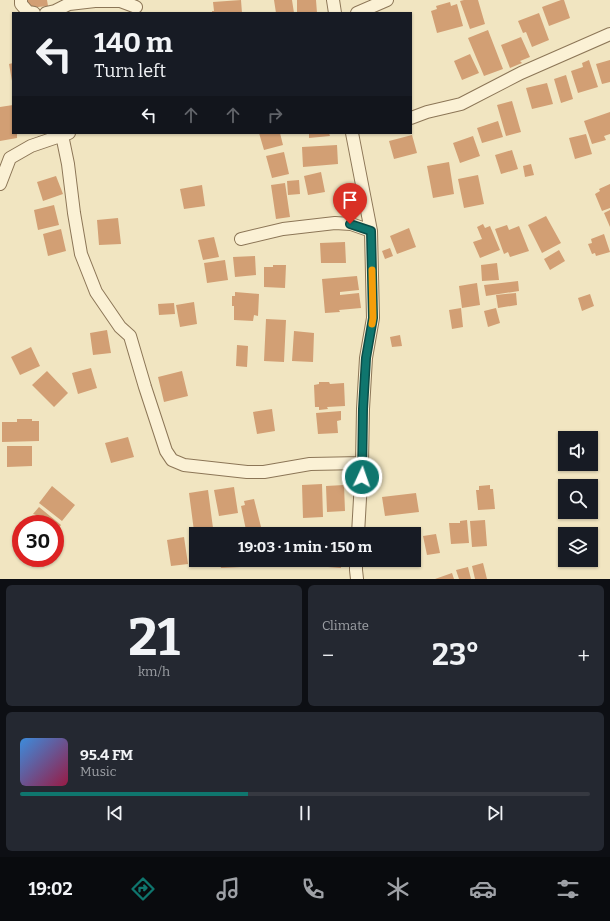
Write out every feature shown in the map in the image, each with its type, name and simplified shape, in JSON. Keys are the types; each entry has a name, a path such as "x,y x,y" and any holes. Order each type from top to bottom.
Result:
{"street":[{"path":"21,0 21,4 28,12"},
{"path":"333,0 335,12"},
{"path":"359,12 386,0"},
{"path":"50,12 69,4 95,1 120,1 137,7"},
{"path":"412,118 427,112 461,104 521,73 610,34"},
{"path":"0,184 10,158 31,146 66,134 74,213 81,254 96,292 120,327 130,336 166,451 172,460 184,465 247,472 264,472 310,464 362,463"},
{"path":"356,134 371,231 373,318 366,358 358,527"},
{"path":"241,239 282,229 335,223 350,224 371,231"},
{"path":"356,567 357,579"}],"building":[{"path":"27,0 47,0 48,6 28,8"},
{"path":"241,0 242,12 212,12 214,11 213,2"},
{"path":"274,0 292,0 294,12 276,12"},
{"path":"297,0 316,0 317,12 297,12"},
{"path":"478,0 485,24 470,29 460,1"},
{"path":"564,0 570,18 549,26 542,7"},
{"path":"450,2 451,6 457,4 463,26 437,33 431,11 437,9 436,6"},
{"path":"539,13 549,40 532,47 526,32 523,33 518,21"},
{"path":"488,30 503,69 484,76 468,38"},
{"path":"521,37 530,57 520,61 522,63 510,68 501,45"},
{"path":"470,54 479,73 462,80 454,61"},
{"path":"589,60 598,87 578,93 571,71 583,67 582,63"},
{"path":"610,60 610,82 602,84 596,64"},
{"path":"12,63 12,81 9,64"},
{"path":"566,75 573,99 561,103 554,79"},
{"path":"547,83 553,104 532,109 526,88"},
{"path":"512,101 521,132 506,136 497,105"},
{"path":"12,105 12,134 17,134 17,138 0,141 0,107"},
{"path":"610,112 610,134 604,136 606,140 592,144 584,121"},
{"path":"498,121 503,137 482,143 477,128"},
{"path":"259,134 280,134 283,145 264,150"},
{"path":"309,134 329,134 330,136 309,138"},
{"path":"586,134 592,154 575,159 569,138"},
{"path":"412,135 417,153 394,159 389,141"},
{"path":"473,136 480,156 460,163 453,143"},
{"path":"337,145 338,164 303,167 302,147"},
{"path":"512,150 518,169 501,174 495,155"},
{"path":"284,152 289,174 272,178 266,156"},
{"path":"449,162 454,194 433,198 427,166"},
{"path":"531,164 534,175 525,177 523,166"},
{"path":"321,172 325,192 308,195 304,176"},
{"path":"478,175 484,204 464,208 458,179"},
{"path":"56,176 63,194 43,201 37,182"},
{"path":"299,180 300,194 288,195 287,181"},
{"path":"285,183 290,217 276,219 271,185"},
{"path":"610,184 610,208 602,211 595,194 600,191 599,189"},
{"path":"202,185 205,206 184,209 180,189"},
{"path":"54,205 59,225 38,230 34,210"},
{"path":"610,210 610,227 604,213"},
{"path":"546,216 561,243 542,253 528,225"},
{"path":"118,218 121,244 99,245 97,220"},
{"path":"483,224 485,228 490,226 500,250 480,258 473,242 482,239 477,227"},
{"path":"507,225 509,230 519,226 529,251 510,257 508,252 504,254 495,229"},
{"path":"409,228 416,247 397,254 390,236"},
{"path":"61,229 66,251 48,256 43,234"},
{"path":"604,234 610,252 596,256 595,253 592,254 588,244 592,243 591,239"},
{"path":"214,237 219,257 203,260 198,240"},
{"path":"345,242 346,263 321,263 320,243"},
{"path":"390,248 393,256 385,259 382,251"},
{"path":"559,250 565,261 550,270 544,259"},
{"path":"255,256 256,275 235,277 233,257"},
{"path":"225,260 228,280 207,283 204,263"},
{"path":"497,263 499,280 482,281 481,265"},
{"path":"273,265 286,265 285,288 264,287 264,267 273,267"},
{"path":"357,276 359,290 340,292 340,295 359,293 361,308 325,313 322,279"},
{"path":"518,281 519,291 486,296 484,285"},
{"path":"477,283 480,305 462,308 459,286"},
{"path":"235,292 259,294 258,316 254,315 253,321 234,320 232,296 235,296"},
{"path":"516,293 517,305 498,308 496,295"},
{"path":"590,294 594,306 582,311 578,298"},
{"path":"194,302 197,324 180,327 176,305"},
{"path":"174,303 175,314 159,315 158,304"},
{"path":"461,308 463,327 452,329 449,310"},
{"path":"496,308 500,323 488,327 484,311"},
{"path":"266,319 286,320 284,362 264,361"},
{"path":"107,330 111,353 93,355 90,333"},
{"path":"294,331 314,333 313,362 292,361"},
{"path":"400,335 402,346 392,347 390,337"},
{"path":"237,345 248,346 247,367 236,366"},
{"path":"31,347 40,366 20,375 11,357"},
{"path":"91,368 97,388 78,394 72,373"},
{"path":"47,371 68,393 54,407 32,385"},
{"path":"182,371 188,396 164,402 158,377"},
{"path":"319,382 329,382 330,384 344,383 345,406 327,407 328,409 319,410 319,407 315,407 314,385 319,384"},
{"path":"272,409 275,431 257,434 253,412"},
{"path":"341,411 341,420 337,421 338,433 318,434 316,413"},
{"path":"17,419 32,419 32,421 39,421 39,441 2,442 2,422 17,422"},
{"path":"128,437 134,457 111,463 105,443"},
{"path":"7,446 32,446 32,466 7,467"},
{"path":"322,484 323,517 303,518 302,485"},
{"path":"344,485 345,511 327,512 326,486"},
{"path":"490,485 490,489 493,489 495,509 478,510 476,490 479,490 479,486"},
{"path":"52,486 75,505 64,519 64,515 54,515 39,503"},
{"path":"234,487 238,513 219,516 214,490"},
{"path":"208,490 213,527 193,527 189,493"},
{"path":"416,493 419,512 385,516 382,497"},
{"path":"254,499 261,527 245,527 241,506 245,505 244,501"},
{"path":"39,507 49,515 36,515 33,514"},
{"path":"467,520 469,543 451,544 449,523 460,523 460,521"},
{"path":"485,520 487,546 472,547 470,521"},
{"path":"436,534 440,553 427,555 423,536"},
{"path":"184,537 188,564 171,566 167,540"},
{"path":"483,563 487,579 475,579 472,566"},
{"path":"221,567 241,567 221,568"},
{"path":"468,567 471,579 459,579 456,570"},
{"path":"452,573 454,579 435,579"}],"slow traffic":[{"path":"372,270 372,324"}],"route":[{"path":"350,224 371,231 373,318 366,358 363,409 362,477"}]}
